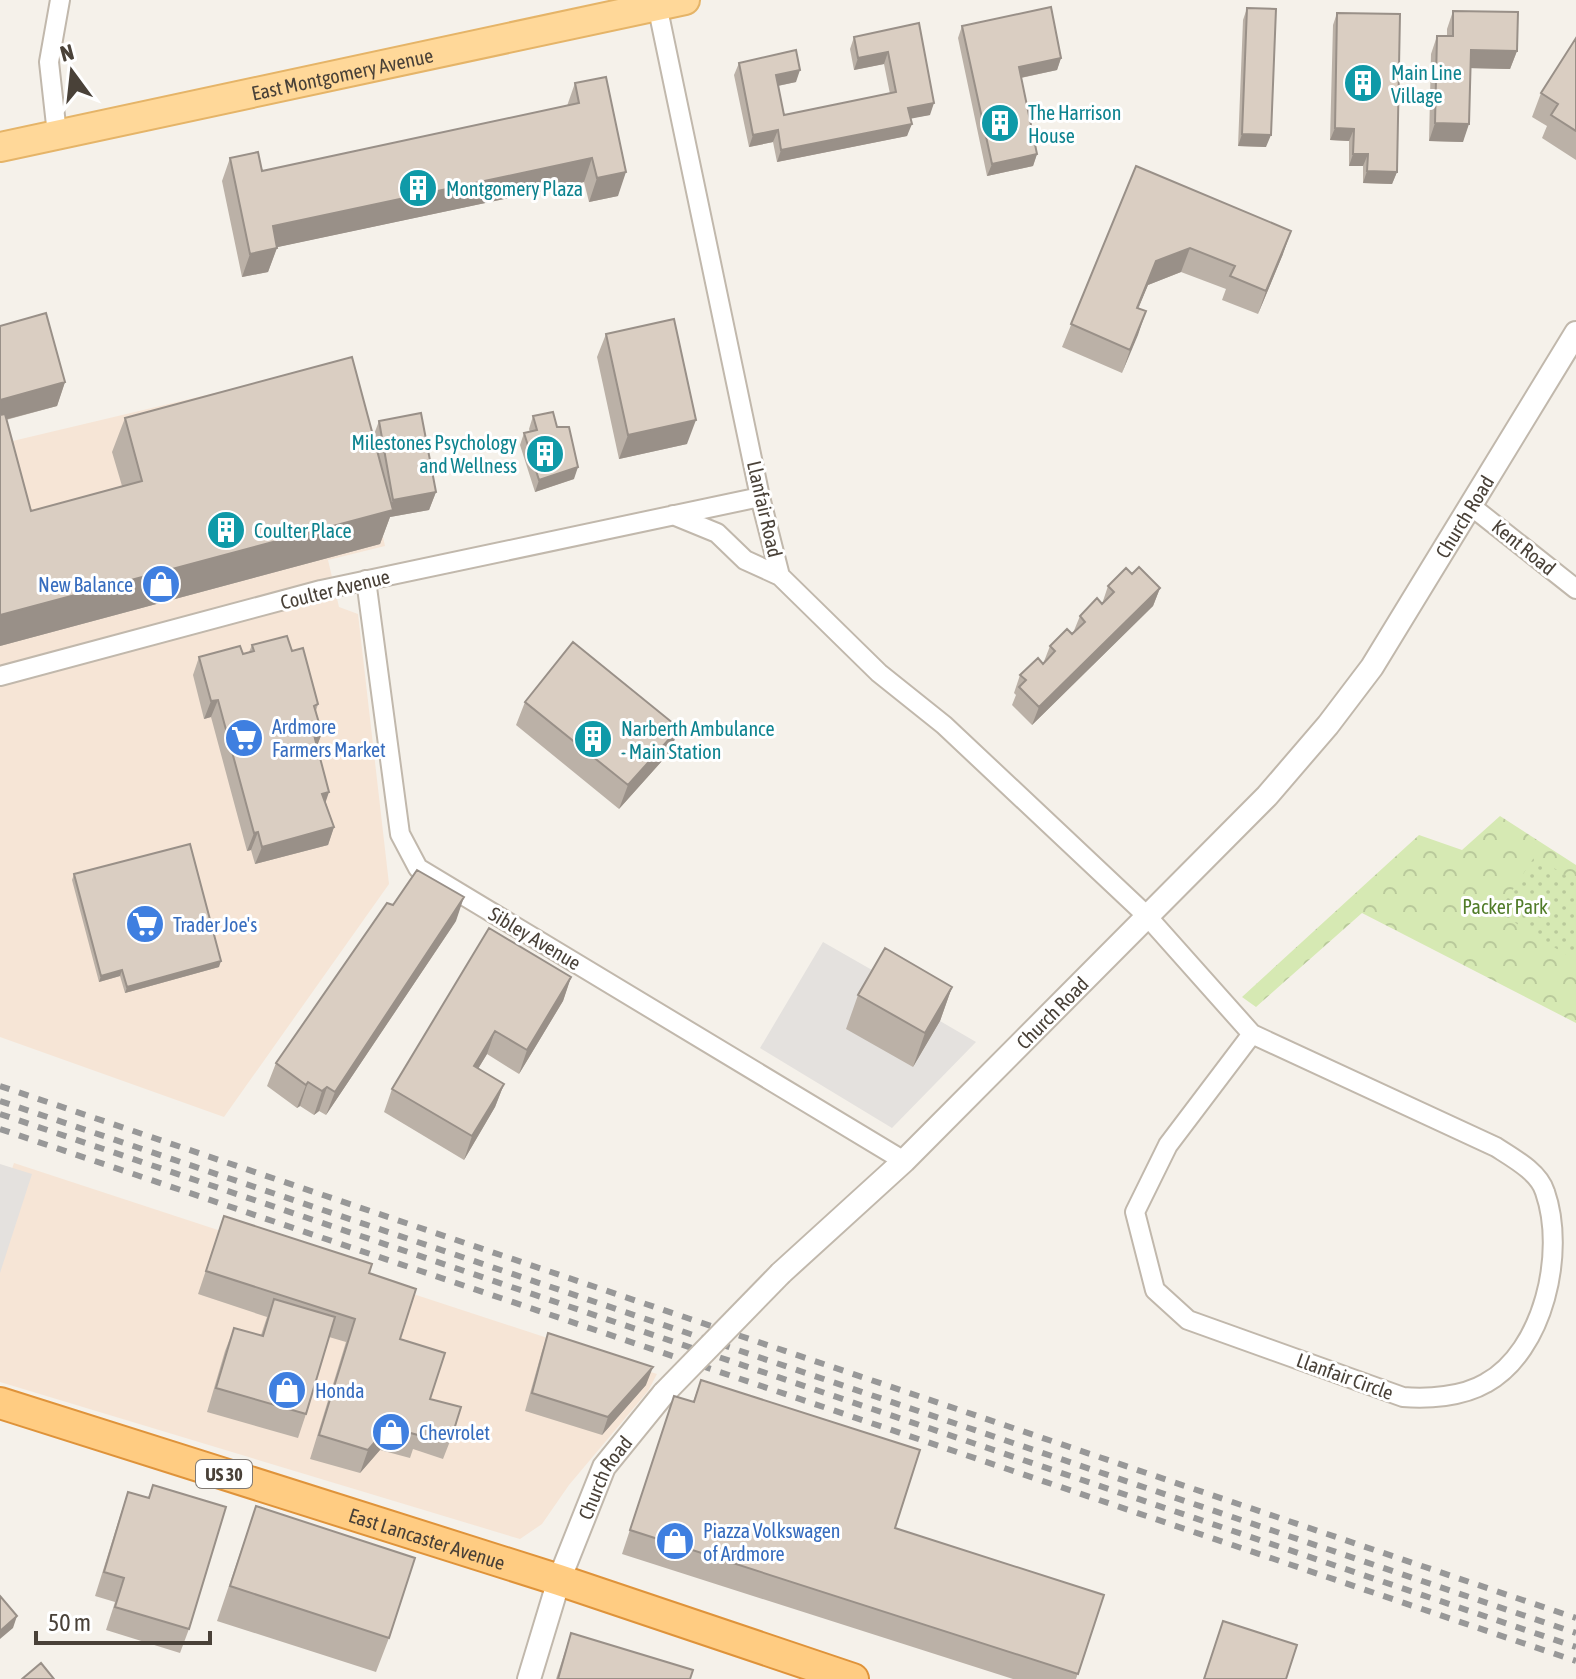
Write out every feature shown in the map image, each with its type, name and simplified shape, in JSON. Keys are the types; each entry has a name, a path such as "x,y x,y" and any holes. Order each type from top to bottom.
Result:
{"highway":[{"name":"East Lancaster Avenue","path":"0,1403 559,1580 853,1679"}],"main road":[{"name":"East Montgomery Avenue","path":"0,147 657,3 685,0"}],"street":[{"path":"57,134 49,62 60,0"},
{"name":"Llanfair Road","path":"657,3 760,497 780,576 879,673 944,725 1146,915"},
{"name":"Church Road","path":"529,1679 559,1580 604,1467 664,1393 781,1273 904,1161 1267,796 1328,725 1372,667 1576,333"},
{"name":"Coulter Avenue","path":"0,676 366,580 760,497"},
{"name":"Kent Road","path":"1471,506 1576,589"},
{"path":"673,515 717,533 745,560 780,576"},
{"name":"Sibley Avenue","path":"366,580 400,834 418,868 904,1161"},
{"name":"Llanfair Circle","path":"1146,915 1252,1034 1496,1147 1523,1165 1545,1190 1552,1269 1544,1305 1521,1350 1486,1384 1424,1399 1403,1397 1188,1320 1155,1290 1135,1212 1168,1145 1252,1034"}],"shaded area":[{"path":"345,362 385,546 328,560 339,607 358,614 389,884 224,1117 0,1037 0,444"},
{"path":"823,942 879,974 913,1067 940,1021 976,1042 892,1128 760,1048"},
{"path":"14,1163 657,1374 648,1391 569,1485 542,1524 520,1539 0,1382 0,1204"},
{"path":"0,1164 32,1174 0,1273"}],"green space":[{"name":"Packer Park","path":"1500,816 1576,865 1576,1023 1362,913 1256,1007 1242,997 1419,835 1462,850"},
{"path":"1535,856 1576,882 1576,961 1498,912"}],"building":[{"name":"The Harrison House","path":"1051,7 1061,58 1019,67 1037,154 992,164 962,26"},
{"path":"1247,8 1276,9 1271,135 1242,134"},
{"path":"1453,11 1518,12 1517,51 1471,50 1469,124 1435,123 1437,36 1453,36"},
{"name":"Main Line Village","path":"1337,13 1400,14 1397,172 1367,171 1368,154 1353,154 1354,129 1335,128"},
{"path":"919,23 934,103 908,108 912,124 781,150 778,130 753,135 739,63 796,50 800,70 776,75 784,115 896,92 888,52 858,58 854,37"},
{"path":"1576,38 1576,131 1551,115 1558,104 1541,93"},
{"name":"Montgomery Plaza","path":"606,77 626,172 597,178 592,158 273,226 277,248 250,254 230,158 258,152 262,171 579,103 575,83"},
{"path":"1136,166 1291,231 1266,291 1230,276 1235,266 1190,248 1156,261 1137,308 1146,311 1130,350 1071,324"},
{"path":"46,313 65,382 0,400 0,326"},
{"path":"674,319 696,420 628,435 606,334"},
{"name":"Coulter Place","path":"352,357 393,510 0,615 0,415 5,414 31,511 142,481 125,418"},
{"name":"Milestones Psychology and Wellness","path":"553,412 557,427 569,427 578,467 539,480 524,433 537,430 533,416"},
{"path":"421,413 436,492 393,500 379,421"},
{"path":"1139,567 1160,588 1039,707 1019,687 1026,680 1020,675 1038,658 1043,664 1055,651 1050,646 1067,629 1072,634 1085,622 1080,616 1097,598 1102,604 1114,592 1108,586 1126,568 1132,574"},
{"path":"287,636 292,651 303,648 318,704 314,706 322,733 314,735 329,792 322,794 334,827 262,847 258,832 254,833 218,700 211,701 199,657 240,646 243,654 254,651 252,645"},
{"name":"Narberth Ambulance - Main Station","path":"573,642 679,728 628,785 525,702"},
{"name":"Trader Joe's","path":"190,844 221,961 127,987 122,970 101,976 74,874"},
{"path":"417,870 464,897 335,1092 327,1087 322,1091 308,1082 306,1085 276,1063 387,903 393,905"},
{"path":"489,928 571,977 527,1050 495,1031 474,1066 504,1084 472,1136 392,1089"},
{"path":"885,948 952,987 925,1033 858,995"},
{"path":"224,1216 372,1264 369,1273 416,1289 400,1339 445,1353 430,1399 461,1407 452,1436 422,1426 418,1435 388,1427 368,1450 319,1435 355,1319 206,1271"},
{"path":"274,1299 335,1317 306,1414 216,1388 234,1328 263,1336"},
{"path":"548,1333 653,1367 608,1417 532,1393"},
{"path":"701,1380 920,1450 895,1528 1104,1595 1078,1674 630,1530 674,1396 694,1402"},
{"path":"153,1485 226,1507 189,1629 115,1607 124,1578 104,1572 128,1492 149,1498"},
{"path":"256,1506 415,1558 389,1638 230,1586"},
{"path":"0,1596 17,1616 0,1631"},
{"path":"1223,1621 1297,1645 1286,1679 1204,1679"},
{"path":"571,1633 693,1670 690,1679 558,1679"},
{"path":"41,1663 54,1679 22,1679"}],"railway":[{"path":"0,1086 1576,1618"},
{"path":"0,1101 1576,1633"},
{"path":"0,1114 1576,1647"},
{"path":"0,1129 1576,1661"}],"place":[{"name":"Main Line Village","path":"1363,83"},
{"name":"The Harrison House","path":"1000,123"},
{"name":"Montgomery Plaza","path":"418,188"},
{"name":"Milestones Psychology and Wellness","path":"545,454"},
{"name":"Coulter Place","path":"226,530"},
{"name":"New Balance","path":"161,584"},
{"name":"Ardmore Farmers Market","path":"244,738"},
{"name":"Narberth Ambulance - Main Station","path":"593,739"},
{"name":"Trader Joe's","path":"145,924"},
{"name":"Honda","path":"287,1390"},
{"name":"Chevrolet","path":"391,1432"},
{"name":"Piazza Volkswagen of Ardmore","path":"675,1541"}]}
